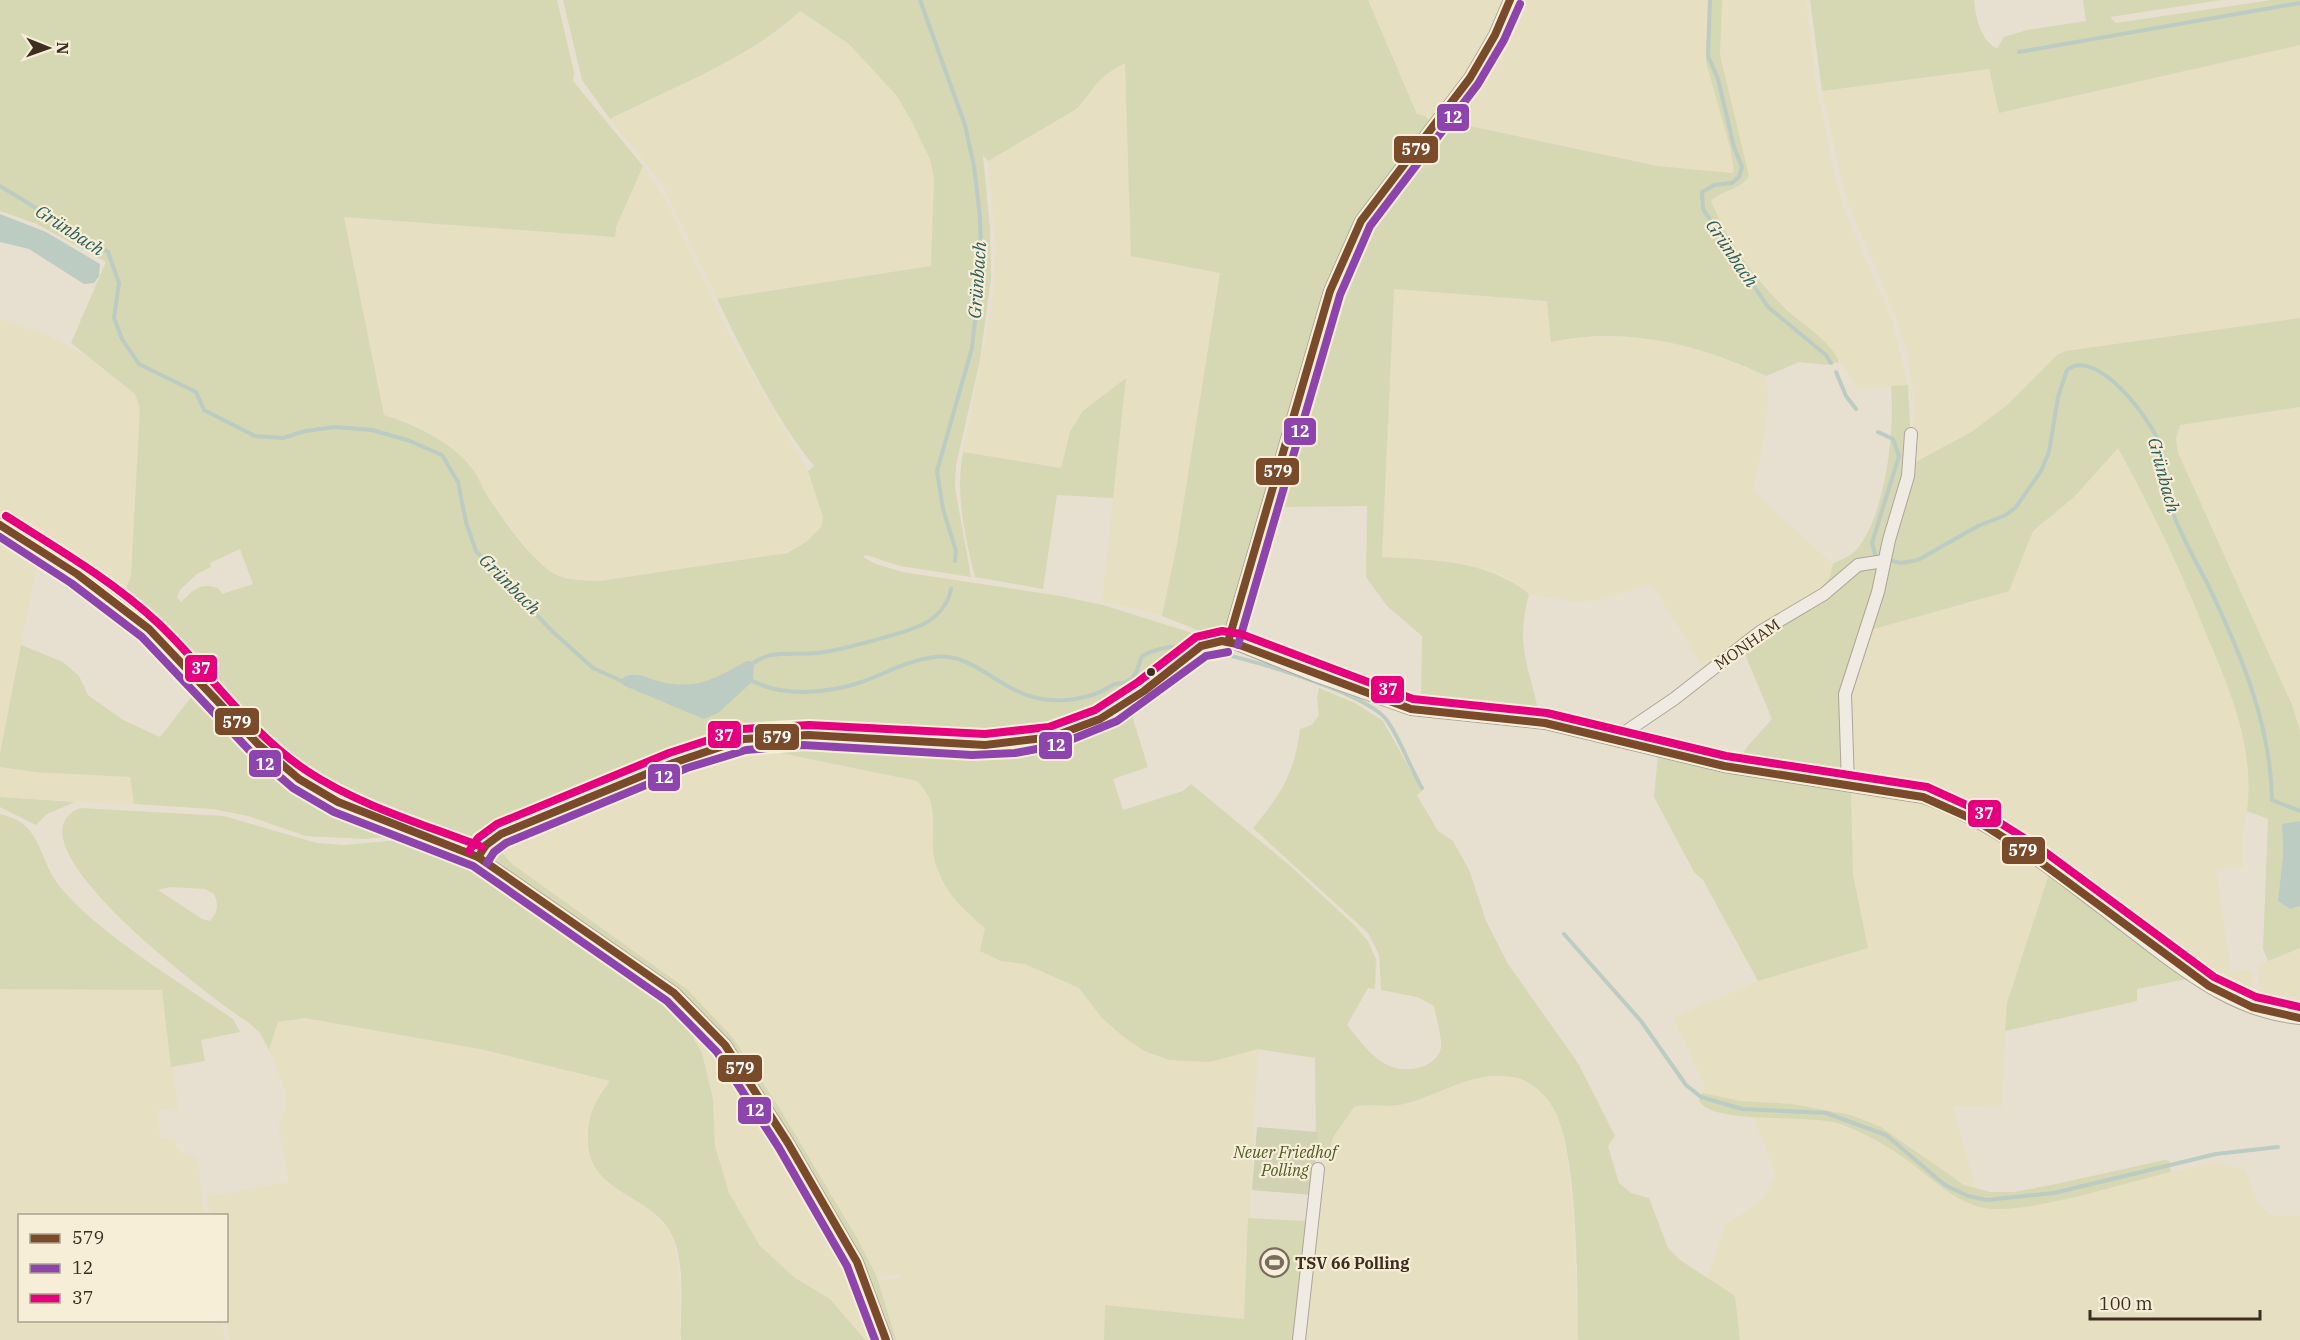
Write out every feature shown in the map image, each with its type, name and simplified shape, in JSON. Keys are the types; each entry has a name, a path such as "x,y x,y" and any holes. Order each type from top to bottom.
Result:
{"street":[{"path":"1228,642 1327,303 1342,259 1371,207 1470,78 1495,35 1510,0"},
{"path":"1848,784 1845,694 1878,592 1884,561 1908,476 1911,434"},
{"path":"0,525 85,580 149,629 258,744 299,778 347,806 478,857 674,993 725,1045 783,1134 845,1237 867,1283 886,1340"},
{"name":"MONHAM","path":"1615,739 1674,699 1760,632 1824,594 1858,565 1884,561"},
{"path":"478,857 486,845 501,834 673,763 744,739 808,735 985,745 1052,737 1092,722 1119,708 1195,650 1215,642 1228,642 1397,705 1426,711 1503,717 1615,739 1724,766 1923,797 1974,819 2028,852 2197,981 2260,1012 2300,1018"},
{"path":"1299,1340 1318,1169"}],"shaded area":[{"path":"1368,0 1506,0 1477,60 1431,122 1417,114"},
{"path":"1516,0 1708,0 1706,61 1730,147 1734,170 1732,173 1657,166 1446,121 1501,32"},
{"path":"1722,0 1806,0 1816,84 1835,177 1847,216 1892,320 1908,385 1858,389 1833,351 1771,294 1734,246 1715,211 1711,201 1743,184 1746,163 1720,55"},
{"path":"799,11 849,44 897,96 913,122 930,159 934,179 932,266 717,299 663,185 610,119 776,33"},
{"path":"2300,45 2300,318 2066,351 2057,355 2007,405 1973,431 1912,464 1914,398 1907,352 1894,312 1846,199 1822,91 1989,69 1999,113"},
{"path":"1126,63 1129,145 1220,272 1177,544 1162,616 1102,601 1126,379 1083,411 1070,432 1061,468 963,452 992,303 996,251 988,161 1075,110 1086,101 1092,89 1102,78"},
{"path":"643,166 664,197 729,334 808,471 823,517 821,527 806,542 775,556 600,581 574,580 560,577 537,562 487,495 470,465 435,437 410,422 384,415 344,216 616,227"},
{"path":"0,214 46,232 100,264 99,276 94,283 84,284 29,249 0,242"},
{"path":"1394,289 1548,301 1552,342 1579,336 1652,338 1699,349 1766,376 1769,400 1753,491 1833,564 1830,577 1821,589 1705,671 1650,584 1599,600 1574,602 1529,594 1502,575 1483,569 1426,560 1382,557"},
{"path":"0,319 45,334 85,355 135,394 140,408 134,539 131,577 122,599 0,519"},
{"path":"2300,407 2299,731 2292,705 2178,453 2176,439 2180,425"},
{"path":"2118,448 2177,562 2228,687 2244,737 2251,781 2243,835 2243,867 2216,869 2231,971 2251,970 2256,1003 2225,991 2174,957 2032,848 2002,828 1941,799 1865,780 1856,777 1852,771 1847,709 1869,630 2009,591 2033,531 2074,497"},
{"path":"0,531 39,555 0,754"},
{"path":"747,661 754,662 753,681 718,713 704,719 620,682 625,676 636,675 674,684 696,683 716,677"},
{"path":"756,748 917,781 925,789 934,809 932,828 937,868 961,907 985,928 1001,961 1025,964 1079,988 1102,1018 1169,1060 1210,1062 1258,1049 1245,1319 1105,1305 1104,1340 896,1340 878,1281 900,1278 900,1274 877,1277 857,1238 799,1141 710,1013 688,990 512,864 496,846 498,842 695,759 730,750"},
{"path":"0,767 36,772 130,777 134,804 0,797"},
{"path":"1851,789 1942,808 1999,838 2049,874 2007,1003 2002,1107 1953,1106 1976,1189 1946,1174 1909,1145 1881,1127 1851,1115 1792,1104 1740,1101 1702,1093 1704,1084 1673,1018 1758,981 1868,948 1853,875"},
{"path":"2300,821 2300,906 2290,909 2278,901 2283,854 2282,824"},
{"path":"2300,948 2300,1014 2264,1007 2256,965"},
{"path":"0,989 163,990 178,1109 158,1110 160,1138 176,1140 176,1147 183,1154 198,1158 204,1214 18,1214 18,1322 221,1322 225,1340 0,1340"},
{"path":"692,1017 732,1063 787,1150 859,1278 880,1340 865,1340 830,1299 795,1278 760,1246 729,1193 715,1146 713,1099 702,1053 694,1040"},
{"path":"305,1018 485,1050 611,1081 600,1092 587,1143 591,1160 601,1176 615,1189 650,1210 672,1234 679,1269 681,1340 230,1340 227,1322 228,1214 210,1214 207,1196 289,1182 278,1127 286,1108 286,1092 269,1050 278,1022"},
{"path":"1473,1077 1515,1077 1533,1086 1552,1106 1561,1127 1568,1162 1574,1225 1578,1340 1303,1340 1321,1182 1334,1136 1354,1107 1403,1104"},
{"path":"1804,1117 1825,1120 1868,1136 1903,1157 1944,1190 1973,1203 1996,1209 2048,1201 2215,1162 2245,1170 2257,1200 2266,1212 2278,1216 2300,1216 2300,1340 1740,1340 1739,1331 1707,1278 1725,1225 1759,1203 1776,1176 1754,1118"}],"green space":[{"path":"0,0 557,0 574,72 573,81 643,166 616,227 615,237 344,217 384,415 430,434 462,457 519,540 549,571 568,579 600,581 787,553 806,542 821,527 823,517 808,471 814,466 773,407 717,299 931,266 934,179 930,159 897,96 849,44 800,11 780,28 734,58 610,119 582,80 563,0 1368,0 1417,114 1425,116 1431,122 1349,233 1337,259 1227,631 1216,637 1162,616 1177,544 1220,273 1131,256 1125,63 1100,80 1075,110 988,161 983,155 990,229 991,278 980,360 956,465 955,488 971,577 900,566 866,555 863,557 876,564 902,572 1060,596 1103,605 1189,632 1195,635 1196,644 1116,706 1091,719 1066,728 1000,741 764,732 469,847 356,804 320,787 294,770 260,739 194,667 122,599 131,576 140,408 135,394 71,343 106,262 37,224 0,211","holes":["240,549 253,584 222,594 218,588 206,586 193,591 181,602 177,597 180,590 197,574 211,567 210,563"]},
{"path":"1708,0 1722,0 1720,55 1749,176 1741,184 1711,201 1733,244 1762,284 1784,307 1829,346 1839,362 1828,365 1799,362 1766,376 1714,355 1661,341 1607,336 1551,342 1547,301 1394,289 1382,557 1440,561 1478,568 1496,574 1529,594 1523,626 1523,640 1538,709 1536,717 1421,705 1422,636 1387,606 1366,577 1367,506 1273,507 1336,289 1349,255 1376,206 1446,121 1657,166 1732,173 1734,170 1730,147 1706,62"},
{"path":"1810,0 1974,0 1983,34 1997,49 2004,37 2027,30 2086,21 2083,0 2221,0 2110,17 2116,23 2272,0 2300,0 2300,45 1999,113 1989,69 1822,91"},
{"path":"2300,318 2300,407 2180,425 2176,439 2178,453 2292,705 2300,731 2300,821 2282,825 2283,854 2278,901 2290,909 2300,906 2300,948 2268,961 2263,949 2268,819 2247,811 2249,787 2244,741 2231,697 2175,561 2118,448 2074,497 2033,531 2009,591 1863,632 1848,673 1842,770 1837,776 1736,764 1747,747 1772,719 1744,652 1821,589 1830,577 1833,564 1854,552 1866,535 1875,516 1886,472 1890,448 1891,386 1908,385 1912,464 1973,431 2007,405 2057,355 2066,351"},
{"path":"1126,378 1113,498 1057,495 1043,589 975,577 961,499 963,452 1061,468 1070,432 1083,411"},
{"path":"21,645 63,662 79,676 88,695 123,720 160,737 199,687 293,780 411,834 366,839 305,836 248,816 213,809 134,804 130,777 36,772 0,767 0,754"},
{"path":"1319,688 1355,703 1383,721 1422,791 1417,795 1438,831 1453,841 1469,870 1486,921 1508,964 1578,1063 1615,1136 1608,1146 1619,1183 1631,1193 1649,1198 1668,1248 1680,1260 1735,1296 1740,1340 1578,1340 1575,1219 1567,1153 1561,1126 1552,1106 1541,1092 1530,1084 1513,1077 1483,1077 1404,1104 1354,1107 1334,1136 1327,1156 1316,1155 1315,1058 1258,1049 1210,1062 1169,1060 1144,1051 1124,1037 1102,1018 1079,988 1025,964 1001,961 980,951 985,928 957,902 942,879 934,858 931,802 917,781 756,748 730,750 695,759 748,743 788,740 1000,749 1018,747 1050,739 1129,706 1148,767 1113,779 1123,810 1183,791 1191,784 1288,864 1353,924 1368,941 1376,959 1375,989 1368,988 1347,1025 1378,1060 1398,1068 1422,1067 1434,1060 1441,1048 1434,1006 1417,997 1381,990 1379,955 1368,933 1253,828 1285,783 1298,745 1300,729 1312,725 1319,715 1317,697"},
{"path":"1658,755 1851,789 1853,875 1868,948 1758,981 1703,880 1694,872 1654,797"},
{"path":"0,797 75,802 47,814 36,825 0,807"},
{"path":"80,808 224,816 317,843 343,845 424,838 482,864 669,995 692,1017 694,1040 702,1053 713,1099 715,1146 729,1193 760,1246 795,1278 830,1299 865,1340 681,1340 681,1273 672,1235 662,1221 649,1210 607,1181 596,1169 590,1154 588,1134 590,1119 601,1093 610,1081 485,1050 305,1018 278,1022 269,1050 260,1033 249,1023 159,954 121,919 89,884 68,852 63,826","holes":["170,887 205,889 214,894 217,901 216,911 210,921 202,919 158,890"]},
{"path":"0,814 25,825 38,843 53,876 77,906 142,958 233,1019 240,1032 201,1040 205,1061 171,1067 162,990 0,989"},
{"path":"498,842 496,846 512,864 688,990 733,1038 780,1109 857,1238 877,1277 896,1340 891,1340 861,1259 728,1043 703,1016 647,968 497,861 489,850"},
{"path":"2049,874 2187,979 2137,989 2137,1001 2005,1031 2007,1003"},
{"path":"1702,1093 1740,1101 1792,1104 1851,1115 1881,1127 1964,1185 1990,1192 2014,1192 2165,1160 2169,1161 2171,1172 2084,1195 2039,1204 2018,1208 1984,1208 1959,1199 1889,1148 1848,1127 1807,1119 1723,1114 1708,1109 1699,1101"},
{"name":"Neuer Friedhof Polling","path":"1257,1127 1318,1132 1313,1195 1252,1190"},
{"name":"TSV 66 Polling","path":"1248,1218 1306,1221 1294,1340 1104,1340 1105,1305 1244,1319"}],"waterway":[{"name":"Grünbach","path":"920,0 965,125 974,166 980,217 981,263 972,348 937,471 943,509 956,551 955,561"},
{"name":"Grünbach","path":"1710,0 1708,56 1718,79 1734,147 1742,167 1739,177 1732,183 1714,185 1702,192 1703,209 1768,307 1826,355 1831,363"},
{"path":"2019,52 2300,3"},
{"name":"Grünbach","path":"0,186 108,252 119,283 114,318 122,339 139,364 196,392 204,410 255,436 283,438 305,431 335,427 372,430 410,441 442,455 458,482 466,522 476,551 552,631 593,668 624,682"},
{"name":"Grünbach","path":"1892,561 1901,563 1918,560 1978,526 2006,515 2016,507 2041,471 2049,452 2058,397 2067,370 2079,365 2093,368 2108,377 2135,404 2160,445 2173,513 2221,612 2252,690 2266,744 2272,800 2300,811"},
{"name":"Grünbach","path":"1836,372 1846,396 1856,409"},
{"name":"Grünbach","path":"1875,554 1872,543 1899,456 1893,439 1878,432"},
{"name":"Grünbach","path":"751,665 766,656 827,652 915,628 938,614 945,605 951,589"},
{"path":"751,680 777,689 821,691 862,682 916,661 947,657 968,663 1024,694 1045,700 1068,700 1093,695 1130,680 1142,656 1148,653 1167,648 1193,648"},
{"path":"1204,650 1245,659 1299,676 1327,686 1372,708 1390,724 1422,788"},
{"path":"1564,934 1641,1021 1686,1085 1701,1097 1742,1109 1826,1113 1886,1135 1945,1185 1968,1196 1987,1200 2054,1193 2216,1154 2278,1147"}],"transit line":[{"name":"579","path":"1228,642 1330,291 1361,221 1470,78 1495,35 1510,0"},
{"name":"12","path":"1238,645 1340,295 1370,226 1478,84 1504,40 1520,4"},
{"name":"37","path":"6,516 85,566 141,608 177,642 247,720 307,771 370,804 482,847"},
{"name":"579","path":"0,525 77,574 149,629 258,744 299,779 338,802 478,857 674,993 725,1045 788,1143 857,1262 886,1340"},
{"name":"12","path":"0,537 71,583 142,637 250,751 293,788 334,812 473,866 667,1001 717,1052 779,1148 847,1266 875,1340"},
{"name":"37","path":"469,851 478,838 497,824 669,753 742,729 809,725 985,734 1049,727 1095,710 1138,682 1196,637 1222,631 1241,634 1413,699 1547,713 1726,756 1927,787 1984,813 2037,846 2214,977 2256,997 2300,1007"},
{"name":"579","path":"478,857 486,845 501,834 673,763 744,739 808,735 985,745 1052,737 1100,719 1144,691 1201,646 1222,641 1237,644 1411,709 1545,723 1724,766 1923,797 1979,822 2031,855 2209,986 2252,1007 2300,1018"},
{"name":"12","path":"487,863 494,852 506,843 687,768 746,750 803,745 972,755 1015,753 1058,745 1117,721 1206,656 1228,652"}],"place":[{"name":"TSV 66 Polling","path":"1274,1263"}]}
